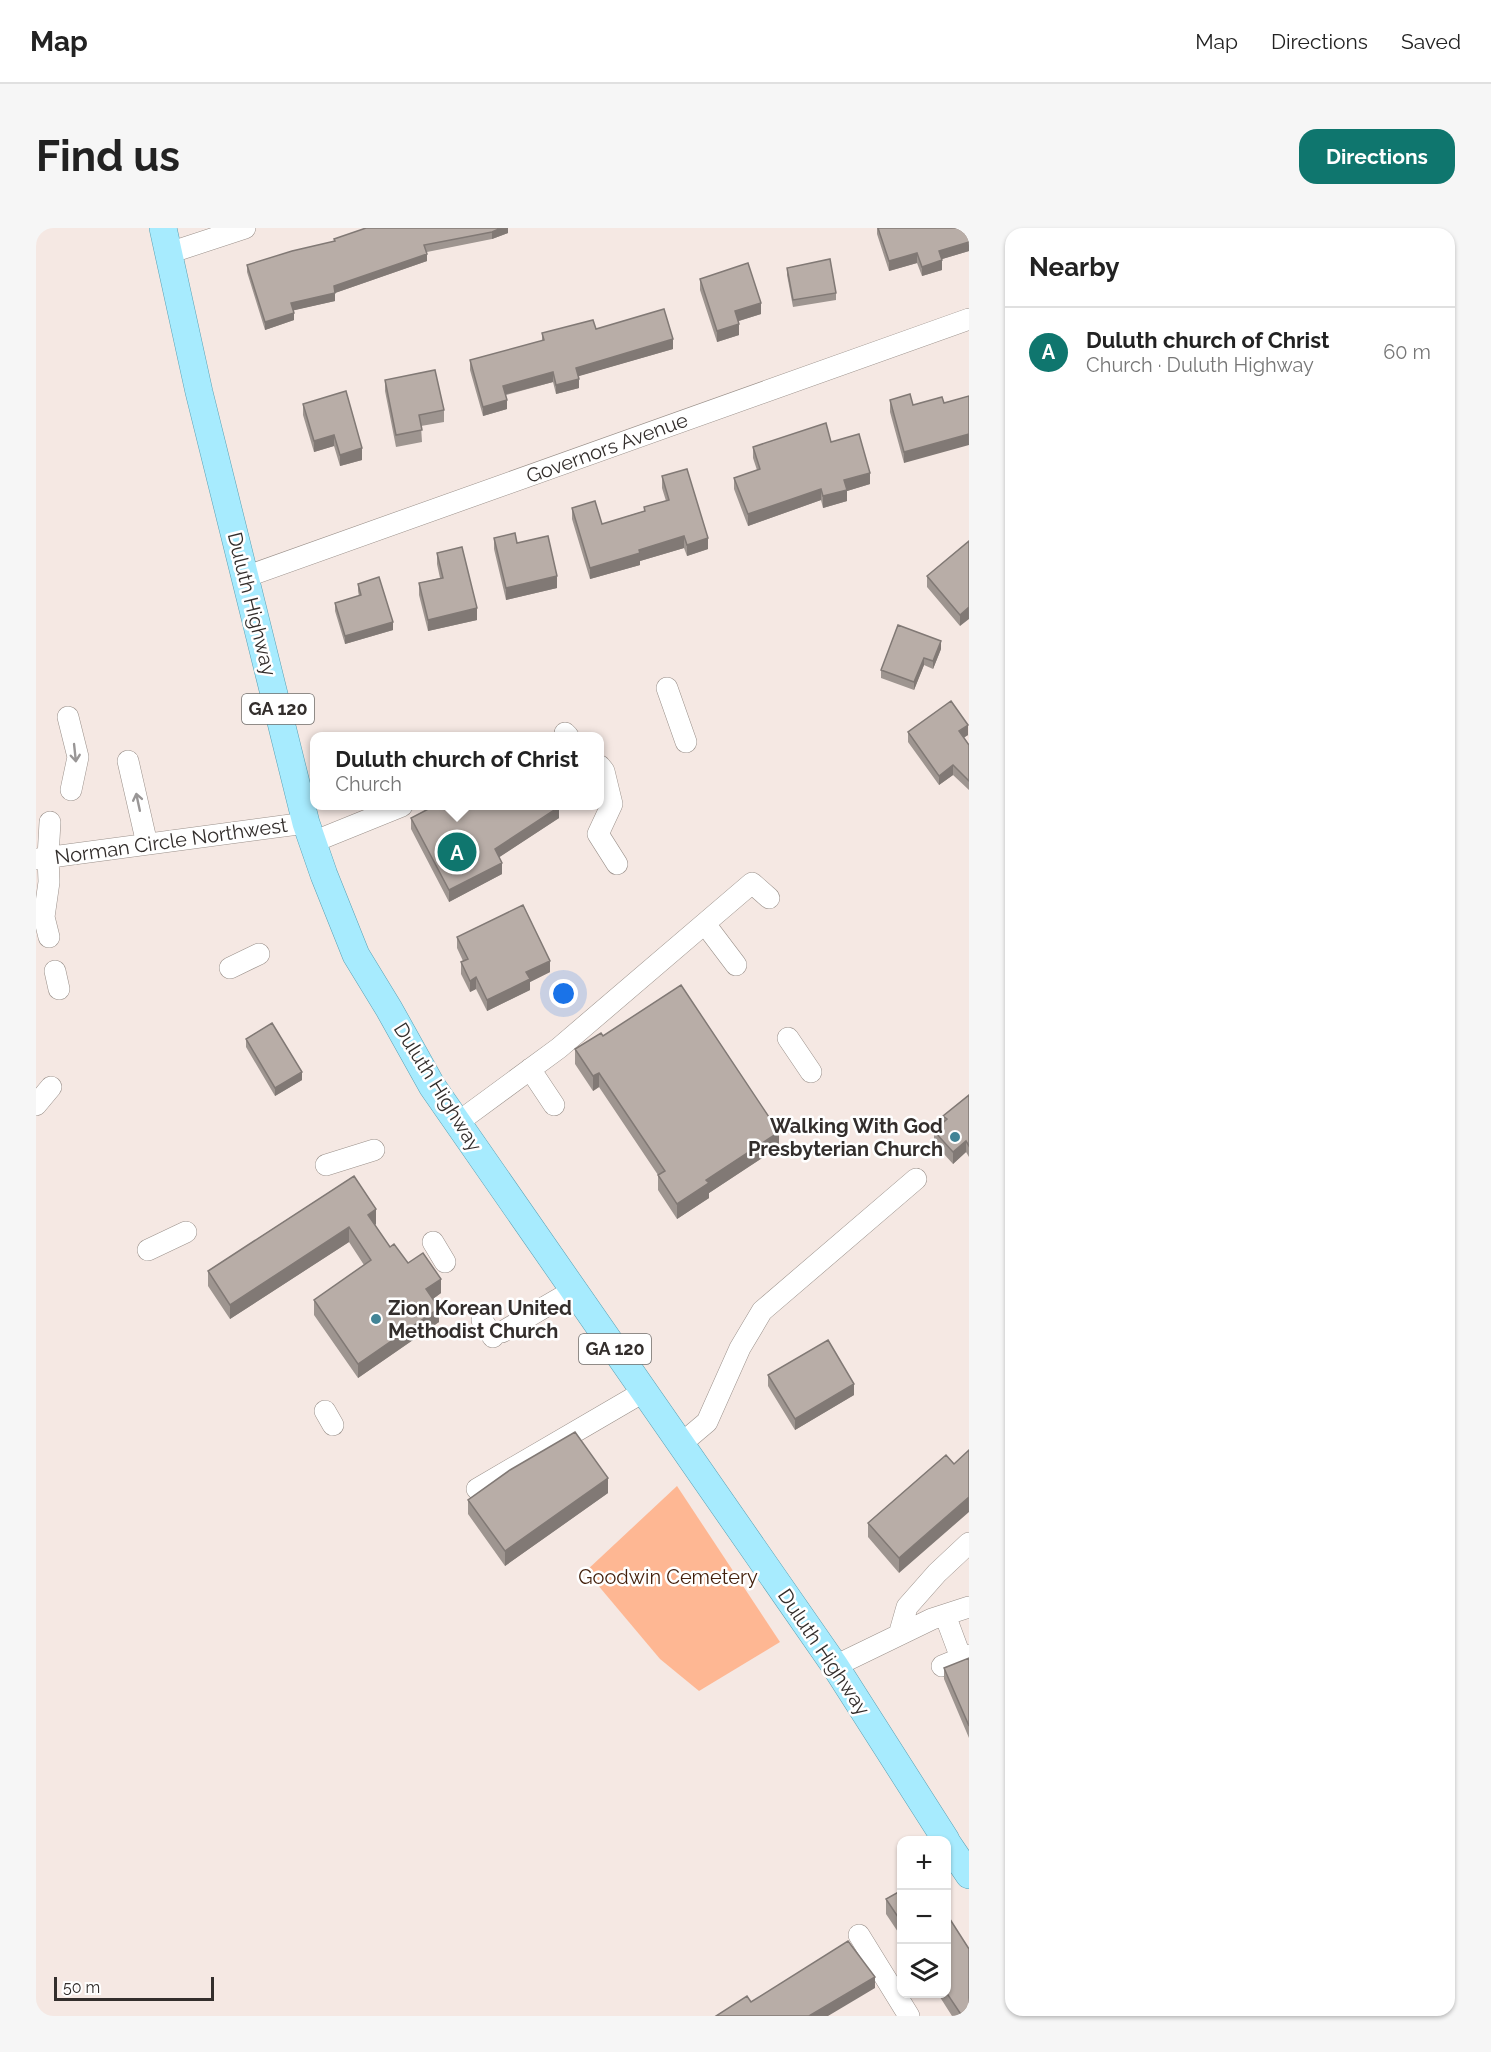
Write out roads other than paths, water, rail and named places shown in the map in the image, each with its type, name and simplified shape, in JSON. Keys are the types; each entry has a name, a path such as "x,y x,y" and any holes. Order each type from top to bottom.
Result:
{"main road":[{"name":"Duluth Highway","path":"166,241 197,384 310,832 356,955 390,1009 432,1086 835,1666 957,1851"}],"street":[{"path":"166,241 244,228"},
{"name":"Governors Avenue","path":"245,576 969,319"},
{"path":"667,688 686,742"},
{"path":"68,717 78,757 71,790"},
{"path":"129,760 147,844"},
{"path":"604,771 612,804 598,834 617,864"},
{"name":"Norman Circle Northwest","path":"42,858 147,844 310,832 388,810"},
{"path":"43,925 49,882 42,858 50,822"},
{"path":"457,1123 559,1048 752,883 769,898"},
{"path":"705,924 736,965"},
{"path":"230,968 259,954"},
{"path":"788,1038 811,1072"},
{"path":"530,1069 554,1105"},
{"path":"36,1105 51,1087"},
{"path":"326,1165 374,1150"},
{"path":"681,1444 707,1422 740,1348 762,1311 916,1179"},
{"path":"148,1250 186,1232"},
{"path":"433,1242 445,1262"},
{"path":"492,1330 574,1290"},
{"path":"477,1489 645,1391"},
{"path":"899,1635 907,1607 937,1573 969,1543"},
{"path":"835,1666 932,1619 969,1607"},
{"path":"945,1615 958,1660"},
{"path":"859,1935 901,2013"}],"place":[{"name":"Duluth church of Christ","path":"457,852"},
{"name":"Walking With God Presbyterian Church","path":"955,1137"},
{"name":"Zion Korean United Methodist Church","path":"376,1319"}],"park label":[{"name":"Goodwin Cemetery","path":"668,1577"}]}
